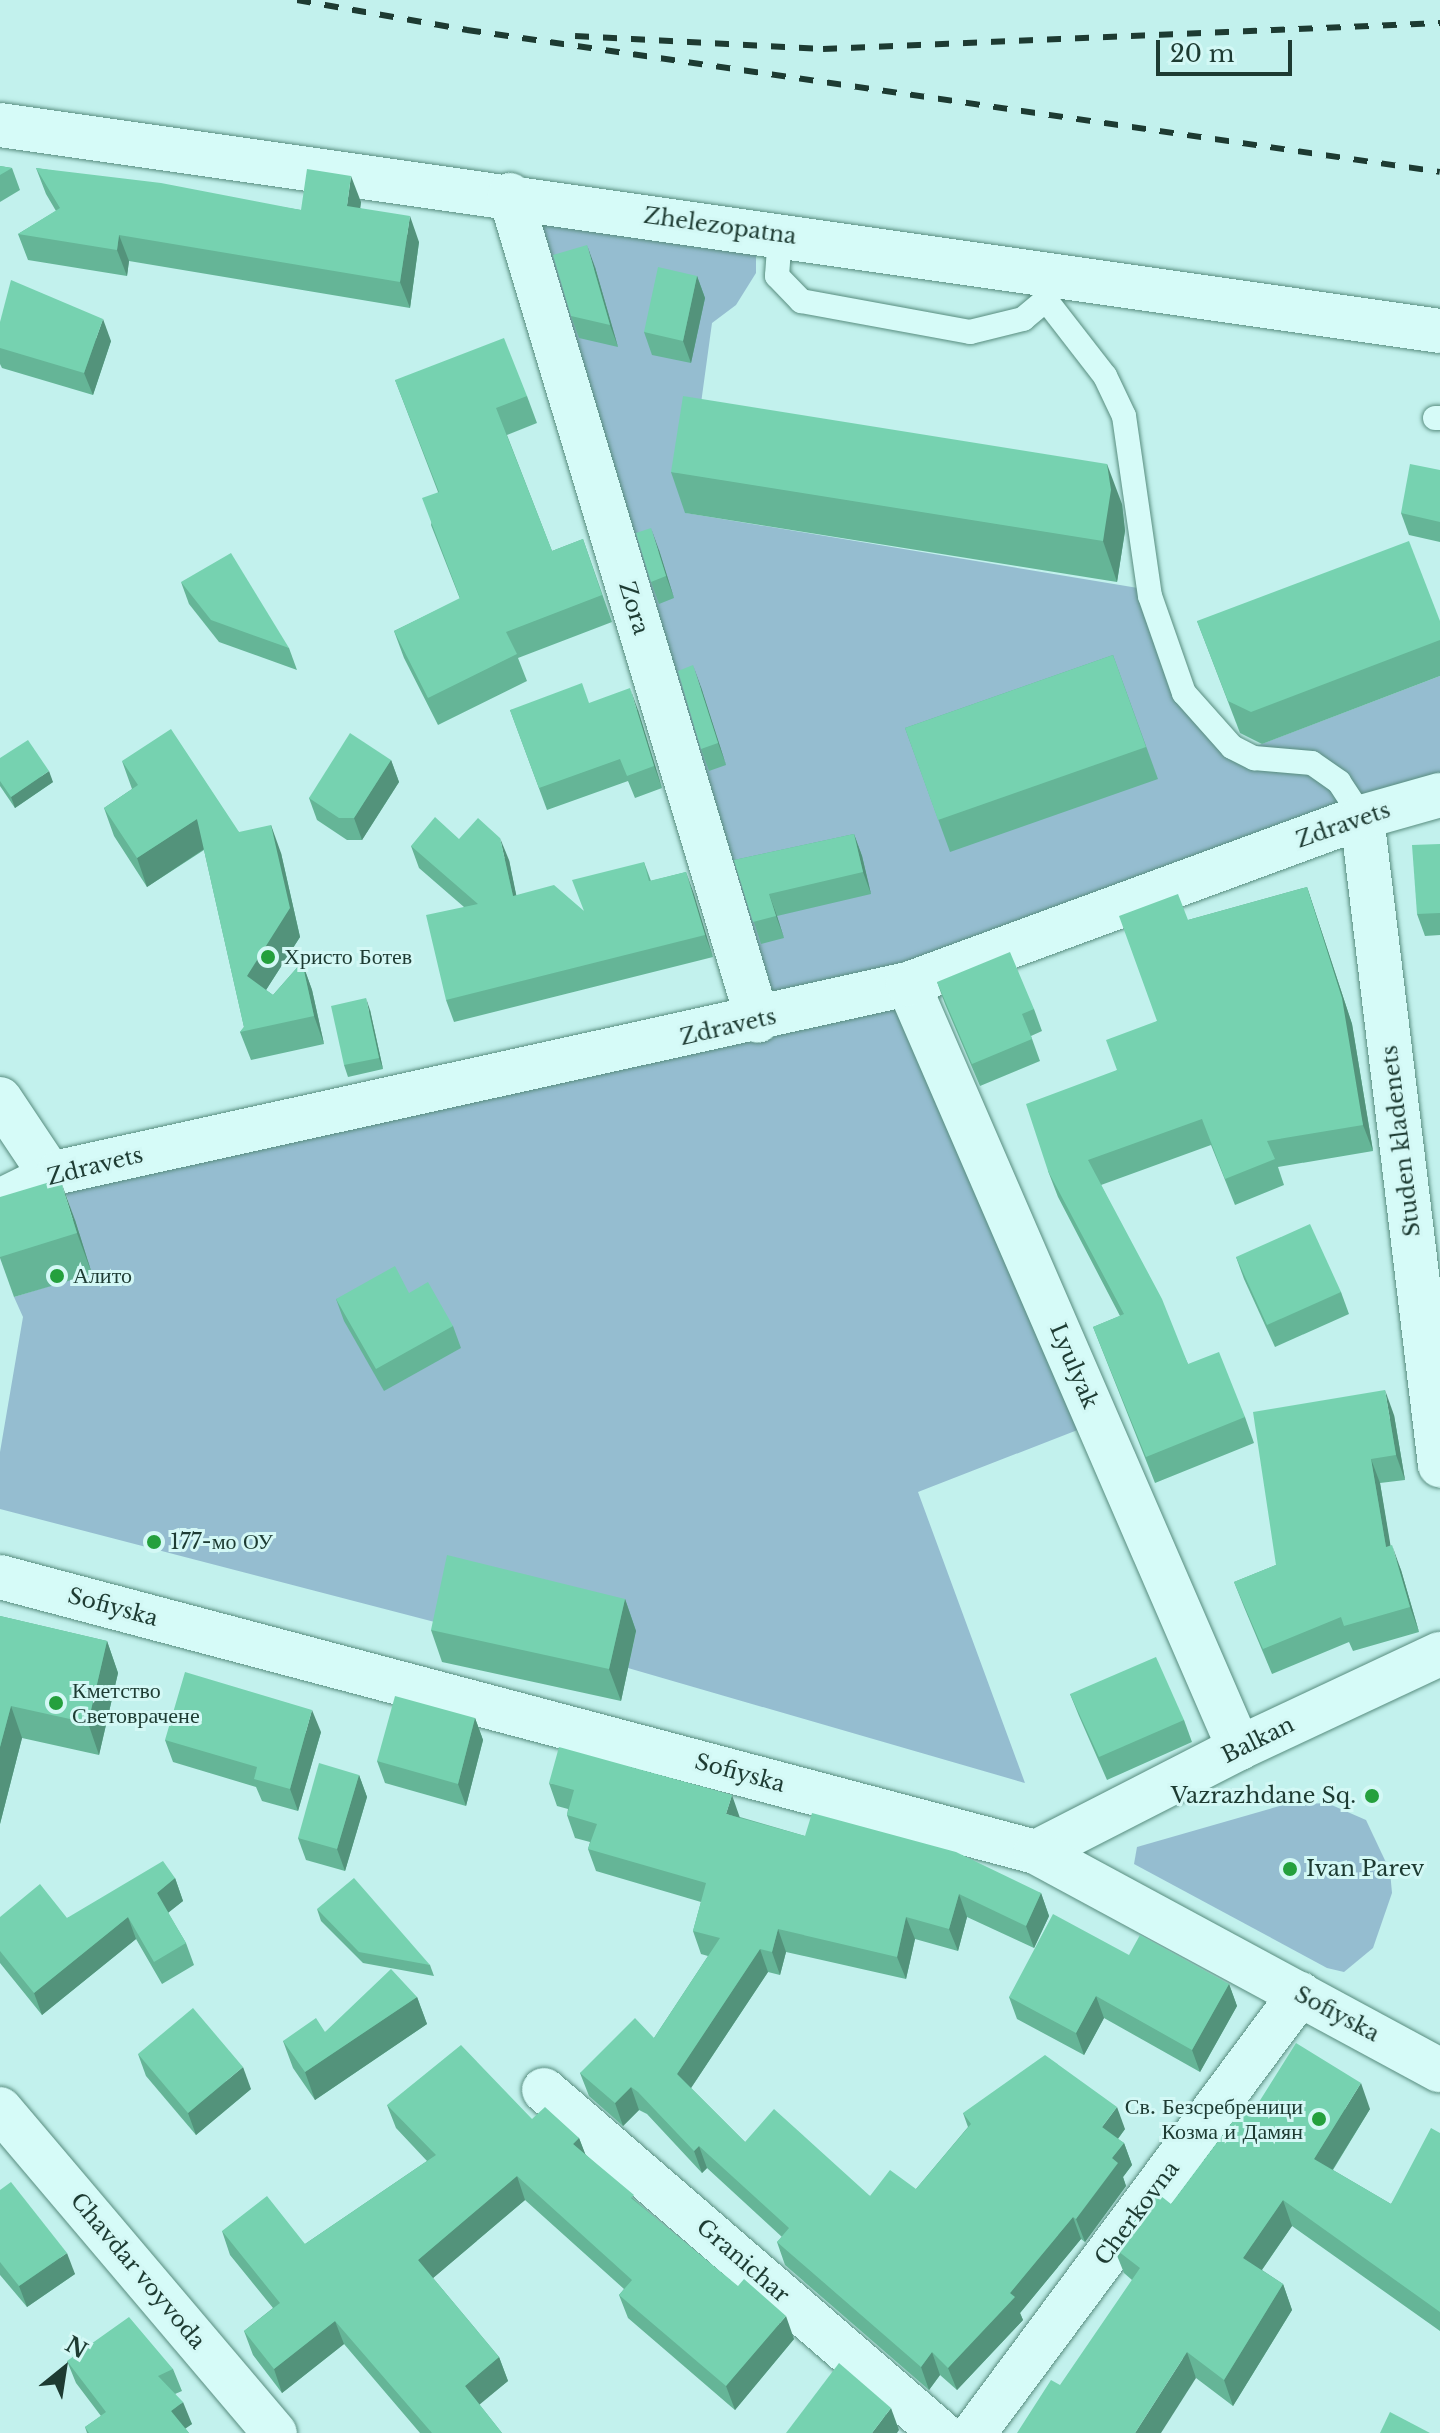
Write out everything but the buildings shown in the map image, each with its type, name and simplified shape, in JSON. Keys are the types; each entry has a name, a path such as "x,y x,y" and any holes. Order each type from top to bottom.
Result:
{"street":[{"name":"Zhelezopatna","path":"0,125 780,235 1049,287 1440,331"},
{"name":"Zora","path":"510,195 758,1021"},
{"name":"Zdravets","path":"0,1201 50,1174 758,1021 908,984 1362,817 1440,795"},
{"name":"Studen kladenets","path":"1362,817 1440,1465"},
{"name":"Lyulyak","path":"908,984 1239,1748"},
{"path":"0,1099 50,1174"},
{"name":"Sofiyska","path":"0,1577 1036,1852 1440,2070"},
{"name":"Balkan","path":"1036,1852 1239,1748 1440,1654"},
{"name":"Cherkovna","path":"974,2433 1300,1994"},
{"name":"Granichar","path":"544,2090 941,2433"},
{"name":"Chavdar voyvoda","path":"0,2109 275,2433"}],"lane":[{"path":"780,235 777,276 801,301 970,332 1023,319 1049,287 1105,376 1124,416 1150,596 1184,693 1232,747 1254,758 1312,763 1339,782 1362,817"}],"shaded area":[{"path":"510,195 756,231 756,273 736,305 712,323 686,513 1150,590 1170,660 1246,750 1440,676 1440,795 908,984 1098,1422 918,1492 1025,1783 628,1668 636,1631 450,1626 0,1509 0,1452 23,1317 14,1297 91,1273 59,1172 758,1020"},
{"path":"1327,1803 1366,1820 1390,1871 1392,1893 1373,1948 1344,1972 1327,1968 1134,1864 1137,1847 1283,1805"}],"railway":[{"path":"297,0 467,30 1440,172"},
{"path":"575,36 823,49 1440,23"}],"place":[{"name":"Христо Ботев","path":"268,957"},
{"name":"Алито","path":"57,1276"},
{"name":"177-мо ОУ","path":"154,1542"},
{"name":"Кметство Световрачене","path":"56,1703"},
{"name":"Vazrazhdane Sq.","path":"1372,1796"},
{"name":"Ivan Parev","path":"1290,1869"},
{"name":"Св. Безсребреници Козма и Дамян","path":"1319,2119"}]}
